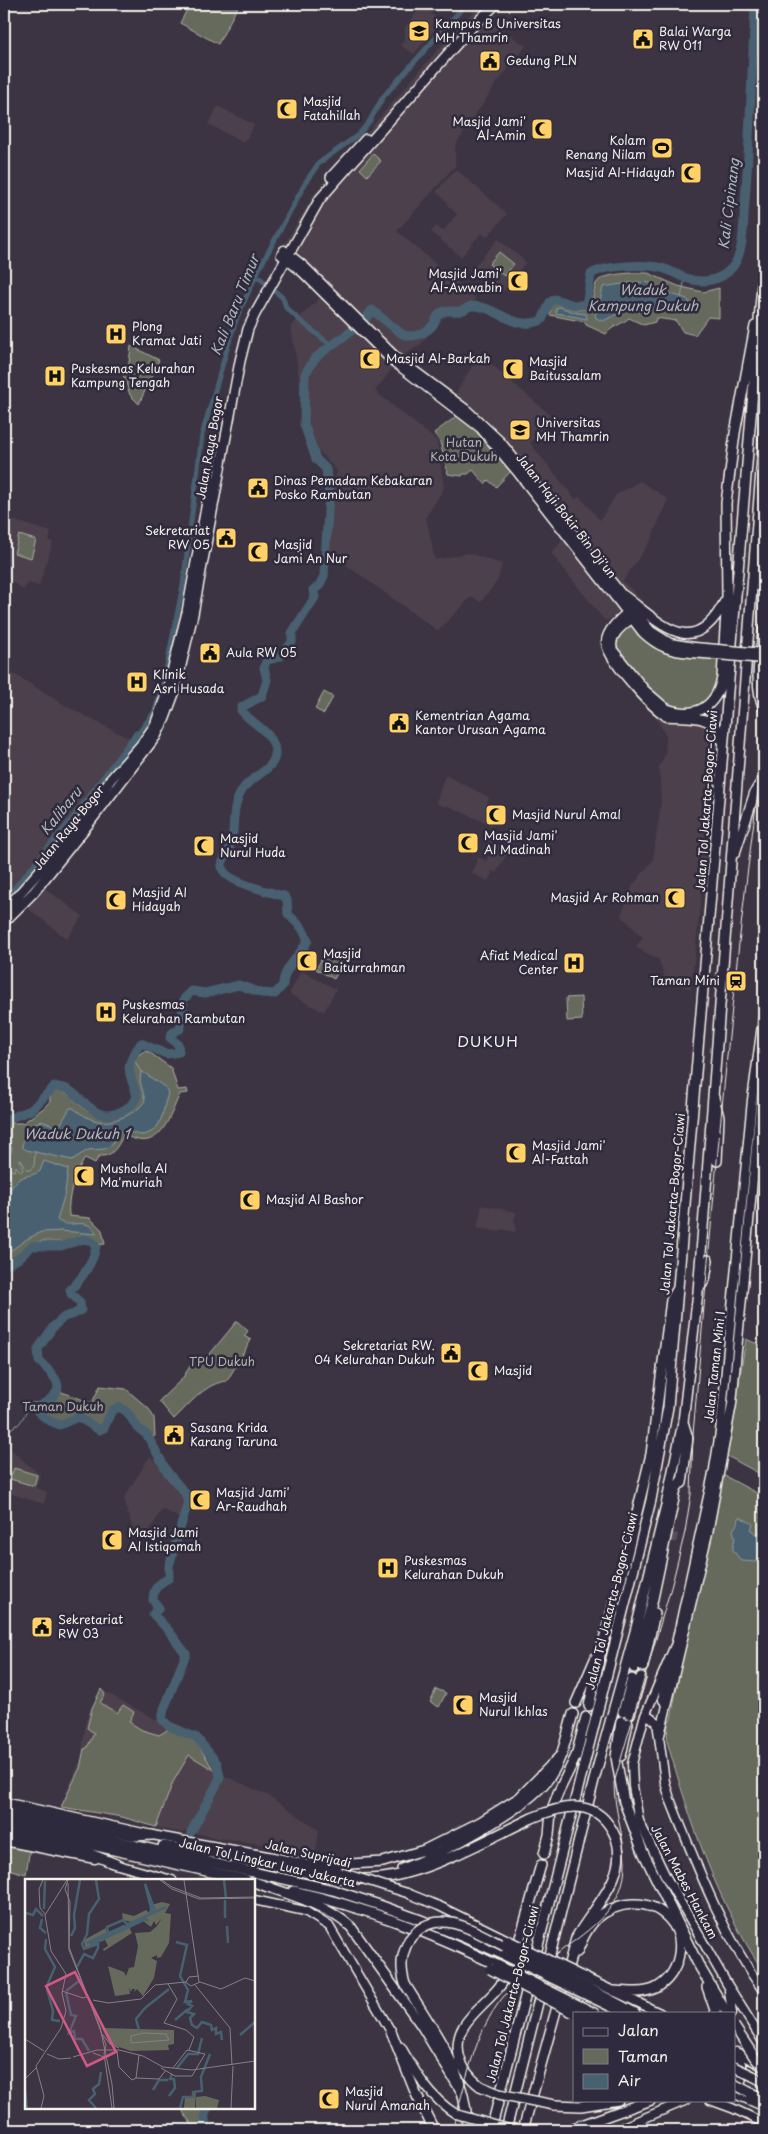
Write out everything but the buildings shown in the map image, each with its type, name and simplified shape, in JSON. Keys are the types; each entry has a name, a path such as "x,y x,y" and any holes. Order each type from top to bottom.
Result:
{"highway":[{"name":"Jalan Raya Bogor","path":"4,912 91,810 110,780 148,736 156,721 166,695 187,612 226,396 246,320 285,254 315,196 487,4"},
{"name":"Jalan Raya Bogor","path":"435,64 496,4"},
{"name":"Jalan Tol Jakarta–Bogor–Ciawi","path":"491,2130 651,1500 668,1407 713,890 723,745 764,261"},
{"name":"Jalan Raya Bogor","path":"4,922 42,882 94,817 156,736 165,718 175,691 193,614 240,361 248,329 268,284"},
{"path":"666,712 692,712 702,709 716,697 722,678 727,596 728,493 736,424 762,299"},
{"path":"506,2130 640,1610 666,1505 683,1422 698,1292 764,432"},
{"path":"623,595 662,626 682,633 701,630 710,624 717,616 727,596"},
{"path":"764,628 758,670 758,689 764,709"},
{"path":"764,633 764,693"},
{"path":"666,712 709,721 719,730 723,745"},
{"path":"729,874 744,822 755,792 764,777"},
{"path":"712,1091 719,1116 717,1161"},
{"path":"698,1292 705,1280 708,1260"},
{"path":"589,1706 602,1646 622,1580 651,1454 672,1300 678,1288"},
{"path":"674,1530 688,1438 683,1422"},
{"path":"672,1542 639,1668 676,1489 683,1478"},
{"path":"576,1703 586,1677 602,1646"},
{"path":"636,1678 626,1718 619,1768 624,1802 643,1852 698,1964 726,2012"},
{"path":"384,1876 462,1840 515,1808 534,1794 547,1781 562,1754 573,1714"},
{"path":"544,1854 549,1835 551,1812 558,1792 576,1756 586,1717"},
{"path":"318,1866 383,1862 424,1850 480,1822 520,1797 562,1754"},
{"path":"104,1838 243,1858 318,1876 364,1879 401,1875 426,1867 532,1818 562,1807 584,1808 602,1818 610,1826 616,1838 619,1852 616,1873 608,1890 584,1922 576,1938 523,2130"},
{"path":"6,1809 135,1836 152,1835"},
{"name":"Jalan Tol Lingkar Luar Jakarta","path":"6,1809 104,1838 333,1890 383,1905 446,1928 504,1955 588,1987 623,2012"},
{"path":"5,1834 83,1851 116,1864"},
{"name":"Jalan Tol Lingkar Luar Jakarta","path":"5,1834 241,1879"},
{"path":"541,1865 504,1981 466,2021 458,2039 458,2053 463,2067 480,2086 499,2094 554,2105 581,2106 606,2102"},
{"path":"255,1882 320,1906 341,1918 351,1927 421,2025 463,2094"},
{"name":"Jalan Tol Lingkar Luar Jakarta","path":"255,1882 365,1909 427,1933 494,1967 592,2012"},
{"path":"561,1994 581,1942 595,1920 616,1907 630,1904 641,1904 661,1912 670,1920 679,1942 678,1961 673,1971 655,1988 634,1992 614,1991"},
{"path":"467,2130 460,2080 451,2058 405,1984 402,1961 409,1940 417,1930 426,1925 442,1922 453,1924 486,1937 588,1987 633,2012"},
{"path":"698,1964 716,2012"},
{"path":"494,1967 573,2012"},
{"path":"736,2029 755,2058 764,2067"},
{"path":"391,2031 416,2094 434,2130"},
{"path":"736,2067 764,2082"},
{"path":"736,2085 764,2100"},
{"path":"736,2093 764,2106"},
{"path":"568,2130 645,2102"}],"main road":[{"name":"Jalan Haji Bokir Bin Dji'un","path":"285,254 341,307 391,360 480,428 507,458 633,613"},
{"name":"Jalan Haji Bokir Bin Dji'un","path":"361,328 483,423 501,442 623,595 643,633 668,650 764,653"},
{"path":"633,613 609,633 606,642 607,651 650,704 666,712"},
{"name":"Jalan Haji Bokir Bin Dji'un","path":"693,650 764,659"},
{"name":"Jalan Taman Mini I","path":"647,1717 676,1643 714,1469 720,1432 752,1100 764,1010"},
{"name":"Jalan Taman Mini I","path":"660,1734 666,1703 670,1699 702,1560 732,1404 764,1062"},
{"path":"666,1703 663,1700 663,1694 676,1643"},
{"path":"647,1717 664,1712"},
{"path":"647,1717 657,1722 660,1734"},
{"name":"Jalan Mabes Hankam","path":"647,1717 632,1764 633,1786 640,1821 666,1877 727,1984 764,2043"},
{"name":"Jalan Mabes Hankam","path":"660,1734 665,1782 712,1902 730,1938 764,1992"},
{"name":"Jalan Suprijadi","path":"152,1835 318,1866 407,1893 439,1906 506,1939 588,1987 614,1991 658,2012"},
{"path":"116,1864 168,1879"},
{"path":"255,1900 305,1911 329,1926 391,2031 427,2089 436,2100 456,2114 512,2130"},
{"path":"727,1984 732,2012"},
{"path":"736,2053 764,2067"},
{"path":"736,2057 740,2060 744,2071 736,2093"},
{"path":"616,2130 682,2102"},
{"path":"716,2102 764,2123"}],"shaded area":[{"name":"Kampus B Universitas MH Thamrin","path":"412,4 436,4 431,14 441,22 414,54 400,45 405,39 405,27 420,8"},
{"path":"481,4 502,4 488,19 526,46 496,84 455,146 455,166 397,231 476,298 465,310 441,319 420,345 401,357 375,391 437,441 444,488 426,517 435,560 468,553 502,564 498,580 481,602 471,597 438,631 328,552 325,523 337,471 306,437 291,326 322,296 278,255 315,193 451,34"},
{"path":"218,106 254,125 244,143 208,124"},
{"path":"456,169 507,214 487,237 481,233 461,257 431,232 436,226 443,231 457,214 436,192"},
{"path":"498,239 526,262 502,293 472,269"},
{"path":"485,359 555,419 530,443 575,499 580,497 600,520 616,495 640,481 668,499 651,540 623,581 644,603 605,621 551,553 576,526 488,421 455,395 474,363"},
{"path":"12,520 51,532 49,541 53,542 39,586 28,583 23,590 4,575 4,546"},
{"path":"4,668 68,707 124,736 140,740 32,879 83,916 67,939 26,907 4,928"},
{"path":"654,713 709,720 719,732 691,989 666,982 659,960 635,947 643,938 621,915 633,885 653,860 661,802 659,767 665,755 666,737"},
{"path":"445,775 489,797 487,803 502,812 496,822 493,821 491,825 446,805 445,807 436,803"},
{"path":"489,840 503,847 502,849 508,852 496,873 493,871 488,881 472,873 478,857 486,861 490,854 483,850"},
{"path":"301,971 336,989 324,1012 289,994"},
{"path":"482,1205 516,1212 515,1232 501,1229 500,1232 477,1228"},
{"path":"6,1445 40,1475 36,1488 47,1492 44,1504 4,1492 4,1452"},
{"path":"150,1456 182,1492 186,1501 181,1519 162,1509 142,1539 133,1531 124,1498"},
{"path":"100,1689 198,1743 223,1775 269,1796 319,1830 316,1852 218,1838 185,1831 184,1833 158,1828 158,1825 61,1805 81,1759 86,1720"}],"green space":[{"path":"190,4 239,4 218,44 180,23"},
{"path":"373,154 381,161 367,176 360,169"},
{"path":"499,252 514,264 504,276 489,264"},
{"path":"648,273 678,286 703,292 719,288 719,318 708,317 695,335 683,332 676,321 656,318 655,322 644,325 629,318 606,334 586,325 585,322 550,315 552,306 555,303 576,310 587,309 592,300 596,284 605,277 620,274"},
{"path":"131,346 159,360 139,404 130,395 123,374 129,363"},
{"name":"Hutan Kota Dukuh","path":"457,416 472,427 512,470 496,487 488,480 485,484 473,470 462,476 448,474 440,442 434,433"},
{"path":"19,535 36,540 31,558 14,553"},
{"path":"632,618 651,640 724,656 722,678 702,709 667,709 613,650 612,640"},
{"path":"324,692 333,697 324,714 315,709"},
{"path":"325,953 343,962 334,979 316,969"},
{"path":"581,997 582,1020 567,1021 566,998"},
{"path":"144,1051 149,1052 171,1068 178,1090 187,1089 188,1093 180,1094 168,1121 154,1137 142,1140 124,1135 112,1153 99,1156 95,1163 85,1158 81,1165 71,1193 69,1216 90,1218 102,1230 105,1244 97,1245 95,1240 87,1236 65,1242 43,1241 34,1243 12,1259 4,1260 4,1187 9,1176 12,1148 4,1138 4,1125 23,1123 45,1107 50,1101 50,1093 58,1091 66,1093 88,1111 98,1116 109,1116 127,1111 140,1096 131,1066 136,1057"},
{"name":"TPU Dukuh","path":"237,1321 248,1331 244,1336 251,1340 227,1381 205,1390 174,1419 159,1401 182,1379 194,1360 209,1355"},
{"path":"746,1339 764,1347 764,1473 762,1475 727,1456"},
{"name":"Taman Dukuh","path":"100,1386 126,1389 149,1409 154,1418 155,1436 151,1438 136,1423 131,1414 120,1406 111,1409 101,1427 91,1424 80,1417 73,1417 59,1423 39,1412 40,1406 51,1401 59,1391 92,1403"},
{"path":"14,1468 37,1475 34,1486 10,1479"},
{"path":"721,1474 764,1497 764,1972 732,1918 706,1861 667,1741 668,1723 671,1719"},
{"path":"101,1689 105,1694 100,1703 117,1713 123,1705 134,1712 129,1722 142,1730 159,1735 169,1729 196,1742 214,1770 189,1755 173,1782 156,1827 122,1817 61,1807 80,1768 84,1749 87,1748 94,1733 87,1728 92,1708"},
{"path":"436,1689 446,1693 439,1707 430,1702"},
{"path":"4,1843 30,1848 26,1874 4,1868"},
{"path":"182,2109 205,2109 201,2119 202,2130 194,2130"}],"water":[{"name":"Kolam Renang Nilam","path":"660,138 672,150 664,159 651,147"},
{"name":"Waduk Kampung Dukuh","path":"635,282 650,283 665,292 687,299 690,303 689,308 684,310 657,309 646,313 627,309 603,321 596,318 595,315 603,287"},
{"name":"Waduk Kampung Dukuh","path":"560,307 576,313 586,314 587,319 556,313 556,308"},
{"name":"Waduk Dukuh 1","path":"141,1072 166,1088 168,1094 161,1119 158,1125 149,1133 139,1135 122,1130 111,1145 105,1149 88,1150 72,1160 26,1150 22,1147 24,1138 32,1126 40,1122 59,1127 70,1108 93,1120 105,1122 133,1112 145,1100 140,1081"},
{"path":"44,1161 68,1169 65,1193 57,1220 68,1224 88,1225 97,1234 61,1231 41,1232 13,1249 4,1252 4,1213 8,1194 18,1180 40,1171"},
{"path":"740,1517 753,1524 751,1530 756,1534 764,1531 764,1559 755,1562 741,1561 733,1550 735,1538 733,1530"}],"waterway":[{"name":"Kali Baru Timur","path":"137,735 155,711 163,685 183,585 202,435 237,317 259,269 307,180 319,163 358,135 369,122 383,97 466,4"},
{"name":"Kali Cipinang","path":"366,318 372,310 402,334 410,336 419,335 426,331 442,312 461,311 471,306 489,309 513,321 532,323 542,320 550,302 555,299 574,305 584,305 587,300 591,274 598,271 627,266 658,267 696,281 715,279 727,272 738,258 743,234 755,4"},
{"path":"256,275 283,298 286,308 332,346"},
{"path":"681,297 685,279"},
{"name":"Kali Cipinang","path":"4,1123 10,1118 31,1110 54,1087 67,1089 100,1114 115,1114 124,1110 134,1102 137,1096 129,1068 132,1058 141,1043 166,1054 179,1052 178,1044 170,1038 172,1033 180,1029 184,999 192,991 205,993 239,985 261,993 275,994 283,985 289,967 308,940 302,928 288,914 287,900 284,896 238,881 229,876 224,871 222,865 231,844 236,803 239,796 246,785 271,764 275,753 274,746 267,734 241,710 242,707 262,696 267,680 264,668 266,661 281,656 292,642 292,633 315,597 313,590 319,586 324,576 329,495 326,469 316,459 304,424 305,374 315,358 354,329"},
{"name":"Kalibaru","path":"4,901 72,822 137,735"},
{"path":"132,1056 141,1072"},
{"name":"Kali Cipinang","path":"4,1141 7,1150 4,1176"},
{"path":"7,1169 14,1171 16,1166 21,1172 23,1170 19,1160 21,1160 27,1170 30,1170 34,1166 35,1152"},
{"name":"Kali Cipinang","path":"4,1266 18,1259 32,1246 61,1246 84,1239 91,1241 96,1247 86,1270 70,1290 71,1294 80,1302 81,1310 64,1317 53,1327 38,1349 39,1361 56,1379 58,1385 54,1395 39,1406 38,1412 48,1420 60,1425 78,1417 99,1430 104,1428 112,1410 120,1407 128,1413 137,1427 147,1435 168,1473 185,1493 188,1502 169,1566 169,1578 160,1584 154,1592 153,1600 159,1608 153,1614 169,1631 186,1654 164,1709 162,1719 169,1726 197,1738 217,1763 220,1776 191,1832"},
{"path":"4,1432 19,1424 32,1403 46,1402"},
{"name":"Kali Cipinang","path":"205,2130 205,2114 208,2109"}],"tunnel":[{"path":"672,1542 674,1530"}],"tram line":[{"path":"452,2130 472,2060 493,2011 504,1996 594,1926 613,1904 624,1878 624,1852 614,1783 672,1584 685,1532 691,1494 693,1434 732,1005 764,748"}],"place":[{"name":"Kampus B Universitas MH Thamrin","path":"419,31"},
{"name":"Balai Warga RW 011","path":"643,39"},
{"name":"Gedung PLN","path":"490,61"},
{"name":"Masjid Fatahillah","path":"287,109"},
{"name":"Masjid Jami' Al-Amin","path":"542,129"},
{"name":"Kolam Renang Nilam","path":"662,148"},
{"name":"Masjid Al-Hidayah","path":"691,173"},
{"name":"Masjid Jami' Al-Awwabin","path":"518,281"},
{"name":"Plong Kramat Jati","path":"116,334"},
{"name":"Masjid Al-Barkah","path":"370,359"},
{"name":"Masjid Baitussalam","path":"513,369"},
{"name":"Puskesmas Kelurahan Kampung Tengah","path":"55,376"},
{"name":"Universitas MH Thamrin","path":"520,430"},
{"name":"Dinas Pemadam Kebakaran Posko Rambutan","path":"258,488"},
{"name":"Sekretariat RW 05","path":"226,538"},
{"name":"Masjid Jami An Nur","path":"258,552"},
{"name":"Aula RW 05","path":"210,653"},
{"name":"Klinik Asri Husada","path":"137,682"},
{"name":"Kementrian Agama Kantor Urusan Agama","path":"399,723"},
{"name":"Masjid Nurul Amal","path":"496,815"},
{"name":"Masjid Jami' Al Madinah","path":"468,843"},
{"name":"Masjid Nurul Huda","path":"204,846"},
{"name":"Masjid Ar Rohman","path":"675,898"},
{"name":"Masjid Al Hidayah","path":"116,900"},
{"name":"Masjid Baiturrahman","path":"307,961"},
{"name":"Afiat Medical Center","path":"574,963"},
{"name":"Taman Mini","path":"736,981"},
{"name":"Puskesmas Kelurahan Rambutan","path":"106,1012"},
{"name":"Masjid Jami' Al-Fattah","path":"516,1153"},
{"name":"Musholla Al Ma'muriah","path":"84,1176"},
{"name":"Masjid Al Bashor","path":"250,1200"},
{"name":"Sekretariat RW. 04 Kelurahan Dukuh","path":"451,1353"},
{"name":"Masjid","path":"478,1371"},
{"name":"Sasana Krida Karang Taruna","path":"174,1435"},
{"name":"Masjid Jami' Ar-Raudhah","path":"200,1500"},
{"name":"Masjid Jami Al Istiqomah","path":"112,1540"},
{"name":"Puskesmas Kelurahan Dukuh","path":"388,1568"},
{"name":"Sekretariat RW 03","path":"42,1627"},
{"name":"Masjid Nurul Ikhlas","path":"463,1705"},
{"name":"Masjid Nurul Amanah","path":"329,2099"}],"district":[{"name":"DUKUH","path":"488,1042"}]}
